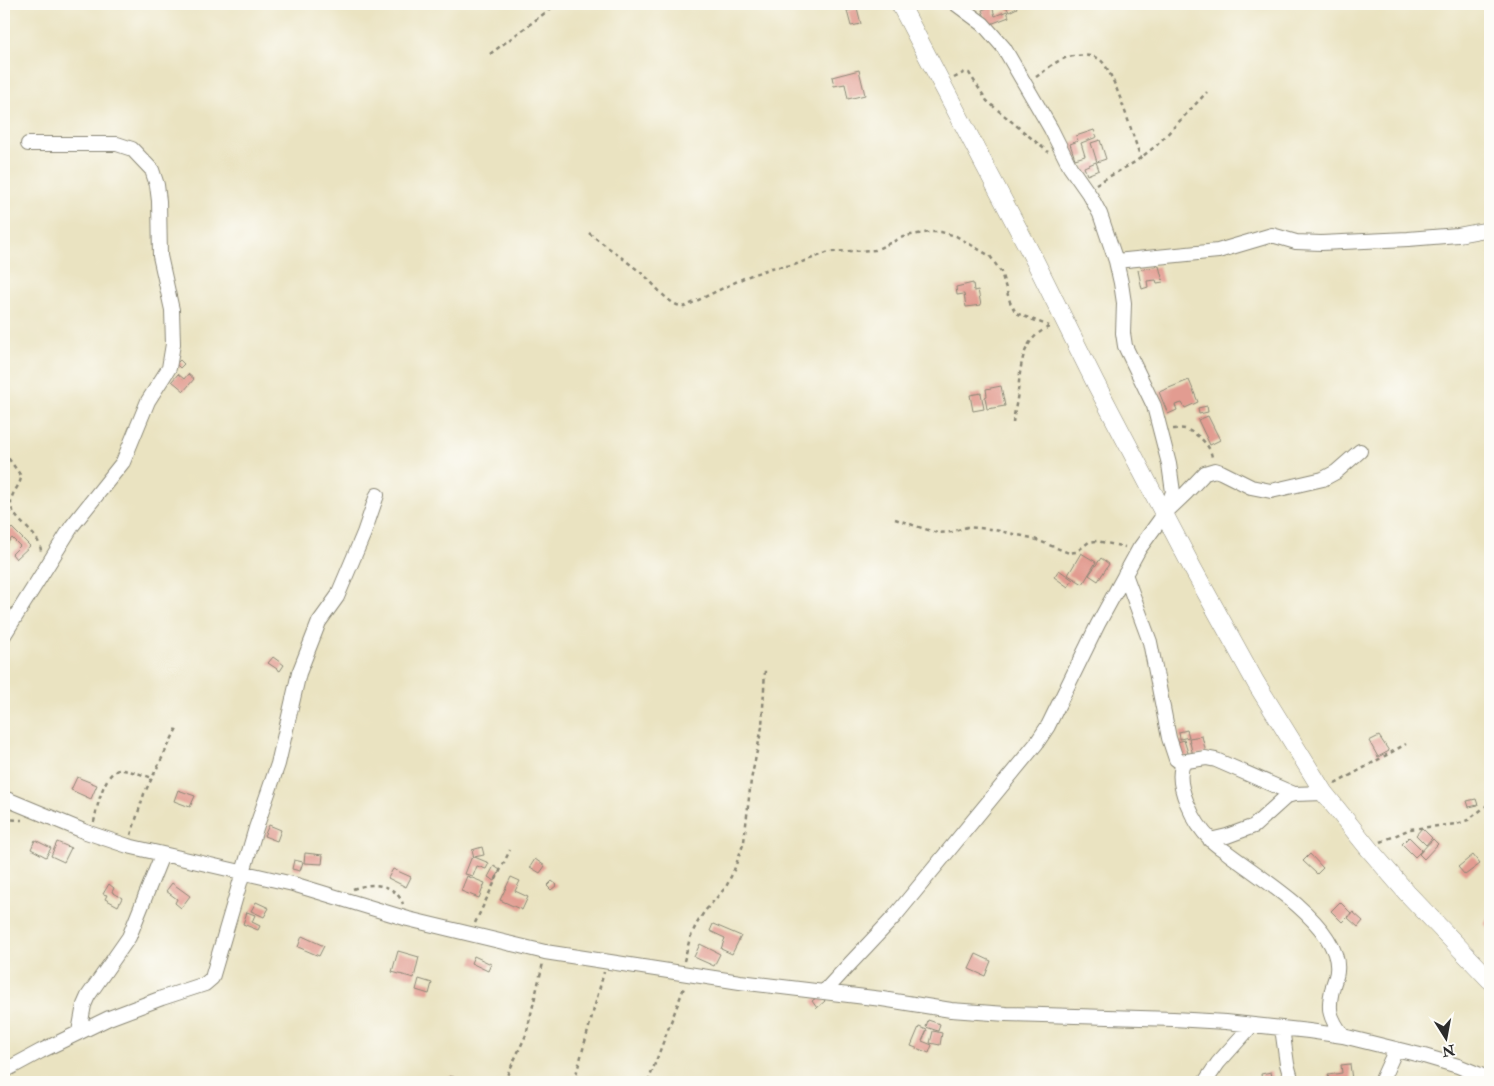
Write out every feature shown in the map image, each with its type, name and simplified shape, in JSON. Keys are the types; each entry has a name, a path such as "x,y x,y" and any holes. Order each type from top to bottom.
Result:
{"main road":[{"path":"900,4 1035,261 1056,323 1165,513 1193,569 1256,683 1324,792 1368,849 1490,980"}],"street":[{"path":"956,4 983,24 994,35 1026,83 1070,167 1091,197 1100,214 1116,261 1124,303 1123,333 1125,346 1152,401 1170,464 1173,492 1165,513"},
{"path":"4,636 72,526 123,462 148,401 169,368 174,344 172,310 160,256 157,185 152,170 132,149 117,144 28,144"},
{"path":"1116,261 1218,251 1272,235 1296,242 1321,243 1458,235 1490,229"},
{"path":"824,992 894,918 1036,744 1048,726 1098,624 1139,549 1165,513 1204,473 1209,471 1221,472 1251,487 1272,491 1324,479 1341,468 1360,451"},
{"path":"4,1071 41,1050 79,1032 162,998 206,984 212,978 243,871 278,764 299,673 319,622 337,597 364,533 377,496"},
{"path":"1125,574 1150,642 1169,738 1176,759 1180,762 1206,758 1216,760 1294,794"},
{"path":"1184,762 1181,767 1179,780 1184,796 1197,822 1210,840 1296,905 1322,931 1333,949 1338,971 1329,1000 1329,1011 1332,1020 1343,1036"},
{"path":"1210,840 1247,830 1259,822 1287,796 1324,792"},
{"path":"4,798 92,834 128,846 162,855 243,871 408,919 548,953 740,982 882,999 951,1010 1006,1014 1173,1019 1252,1025 1343,1036 1458,1066 1488,1080"},
{"path":"79,1032 84,1005 88,996 130,937 162,855"},
{"path":"1205,1082 1218,1063 1252,1025"},
{"path":"1282,1028 1287,1064 1292,1082"},
{"path":"1381,1082 1396,1049"}],"path":[{"path":"490,54 557,4"},
{"path":"1026,83 1064,58 1089,56 1100,59 1120,100 1141,158"},
{"path":"943,84 960,74 969,73 982,95 993,107 1040,146 1070,167"},
{"path":"1085,189 1141,158 1168,135 1207,92"},
{"path":"588,233 645,277 665,297 678,306 684,307 746,277 771,268 794,265 829,252 875,250 905,236 930,232 949,234 990,256 998,265 1010,302 1016,313 1056,323"},
{"path":"1013,423 1019,372 1027,346 1035,336 1056,323"},
{"path":"1161,430 1184,429 1205,442 1212,455 1209,471"},
{"path":"4,452 21,476 21,481 13,493 12,506 16,516 36,536 41,544 42,553"},
{"path":"894,519 937,533 952,532 968,526 990,529 1032,538 1069,553 1076,552 1089,542 1097,541 1139,549"},
{"path":"648,1082 685,973 690,938 704,912 726,887 744,842 751,780 762,727 765,670"},
{"path":"128,846 141,803 177,728"},
{"path":"1324,792 1406,744"},
{"path":"92,834 105,782 110,774 121,770 153,778"},
{"path":"1368,849 1410,829 1451,825 1468,820 1490,802"},
{"path":"470,934 510,850"},
{"path":"339,898 362,886 374,885 389,888 399,893 408,919"},
{"path":"504,1082 526,1035 537,987 548,953"},
{"path":"574,1082 607,961"}],"building":[{"path":"1005,4 1015,4 1017,8 1009,12"},
{"path":"992,6 995,16 1007,11 1009,17 988,25 982,10"},
{"path":"857,8 861,24 851,26 847,11"},
{"path":"859,70 865,95 848,99 845,84 834,86 832,77"},
{"path":"1094,130 1097,137 1081,143 1085,156 1075,159 1070,144 1078,141 1076,136"},
{"path":"1100,140 1106,159 1097,162 1091,143"},
{"path":"1096,162 1099,170 1087,175 1084,167"},
{"path":"1159,266 1163,282 1157,283 1156,280 1147,281 1148,287 1142,289 1138,270"},
{"path":"973,283 974,291 978,290 981,305 966,307 964,294 957,295 956,287"},
{"path":"180,360 184,364 180,368 176,364"},
{"path":"178,374 184,379 188,374 194,379 184,391 172,381"},
{"path":"1189,380 1198,402 1185,408 1182,403 1175,405 1177,410 1168,414 1159,392"},
{"path":"1001,386 1005,406 987,409 986,389"},
{"path":"981,393 984,409 973,411 970,395"},
{"path":"1207,406 1208,412 1199,414 1198,408"},
{"path":"1208,416 1220,440 1210,445 1198,420"},
{"path":"12,528 30,546 16,559 12,554 20,546 12,538 4,547 4,536"},
{"path":"1081,553 1096,562 1083,584 1068,575"},
{"path":"1101,558 1109,564 1098,581 1089,575"},
{"path":"1059,570 1073,580 1068,587 1054,577"},
{"path":"273,657 284,665 280,671 268,663"},
{"path":"1187,730 1189,737 1180,739 1179,732"},
{"path":"1202,736 1206,753 1193,756 1189,738"},
{"path":"1379,736 1389,751 1378,757 1369,741"},
{"path":"1184,740 1189,756 1179,759 1174,743"},
{"path":"77,777 97,785 91,799 71,790"},
{"path":"178,790 195,796 190,807 174,801"},
{"path":"1476,799 1478,805 1469,807 1467,801"},
{"path":"269,825 281,830 277,841 264,836"},
{"path":"1422,828 1432,838 1426,845 1416,835"},
{"path":"1409,837 1422,850 1415,857 1402,844"},
{"path":"1433,839 1438,844 1424,859 1419,854"},
{"path":"35,840 51,848 46,857 31,849"},
{"path":"57,842 71,848 64,862 51,856"},
{"path":"482,847 484,855 474,857 472,850"},
{"path":"305,853 323,855 322,864 304,863"},
{"path":"1310,854 1323,868 1317,874 1303,861"},
{"path":"1473,855 1480,864 1465,875 1458,867"},
{"path":"472,856 489,863 486,869 477,866 473,876 465,874"},
{"path":"535,859 545,866 540,873 530,867"},
{"path":"294,860 303,862 300,871 292,869"},
{"path":"494,866 500,870 495,881 488,877"},
{"path":"393,869 411,877 406,887 388,878"},
{"path":"467,876 485,883 479,898 461,891"},
{"path":"511,877 520,881 515,891 528,897 522,910 500,900"},
{"path":"552,881 557,885 551,890 547,886"},
{"path":"172,883 190,896 181,908 175,903 177,899 166,891"},
{"path":"109,884 114,888 112,892 122,898 118,906 105,899 107,895 103,894"},
{"path":"256,902 269,908 264,917 251,911"},
{"path":"1340,902 1351,913 1342,922 1331,911"},
{"path":"247,912 255,915 252,922 260,926 258,930 243,924"},
{"path":"1353,912 1363,921 1358,927 1348,918"},
{"path":"1490,913 1490,928 1484,924"},
{"path":"713,924 741,936 732,954 721,949 725,938 710,931"},
{"path":"302,936 324,946 319,956 298,947"},
{"path":"700,944 720,954 714,966 694,957"},
{"path":"398,951 419,957 414,978 392,972"},
{"path":"976,954 991,961 985,976 969,969"},
{"path":"474,956 491,964 488,971 471,963"},
{"path":"419,979 432,983 429,994 416,990"},
{"path":"820,995 825,1001 817,1008 812,1001"},
{"path":"928,1020 940,1024 938,1031 926,1027"},
{"path":"919,1027 927,1030 922,1041 932,1045 929,1053 911,1046"},
{"path":"933,1031 942,1033 940,1045 930,1043"},
{"path":"1350,1064 1352,1080 1330,1082 1328,1075 1342,1073 1341,1065"},
{"path":"1271,1072 1273,1082 1262,1082 1261,1074"},
{"path":"449,1076 454,1077 453,1082 448,1082"}]}
